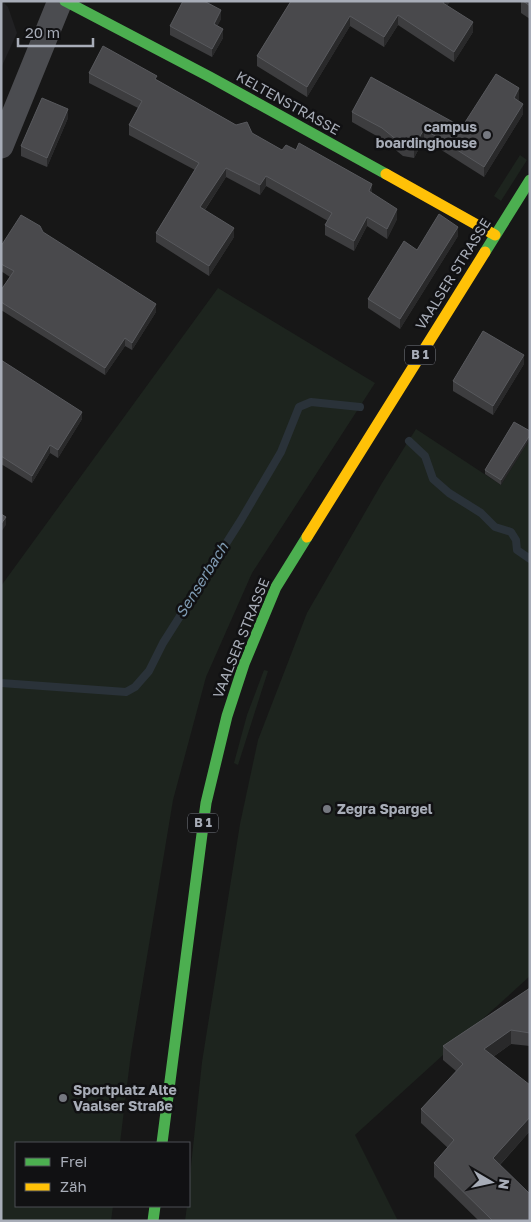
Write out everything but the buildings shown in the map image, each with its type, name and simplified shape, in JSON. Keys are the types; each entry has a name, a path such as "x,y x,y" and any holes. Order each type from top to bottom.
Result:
{"main road":[{"name":"KELTENSTRASSE","path":"65,1 210,77 495,235"},
{"name":"VAALSER STRASSE","path":"162,1142 170,1066 206,803 227,716 244,664 276,587 530,180"},
{"path":"153,1221 155,1207"}],"street":[{"path":"1,146 60,1"}],"shaded area":[{"path":"2,1 8,7 17,33 1,68"},
{"path":"520,155 527,160 501,201 494,196"},
{"path":"218,288 375,383 252,573 206,677 173,800 131,1053 120,1142 15,1142 15,1207 113,1207 111,1221 1,1221 1,586"},
{"path":"416,429 501,485 530,439 530,976 355,1135 398,1221 185,1221 187,1207 190,1207 190,1176 202,1062 240,824 258,740 307,613 382,483"},
{"path":"264,670 268,671 238,765 234,763 247,715"}],"waterway":[{"name":"Senserbach","path":"1,683 126,692 135,687 149,671 163,643 241,520 281,452 299,407 311,402 360,407"},
{"name":"Senserbach","path":"409,441 425,456 433,479 449,493 481,513 495,527 511,532 516,540 517,550 530,559"}],"traffic: fast":[{"path":"65,1 210,77 386,174"},
{"path":"485,252 530,180"},
{"path":"162,1142 206,803 227,716 244,664 276,587 307,537"},
{"path":"153,1221 155,1207"}],"traffic: slow":[{"path":"386,174 495,235"},
{"path":"307,537 485,252"}],"place":[{"name":"campus boardinghouse","path":"487,135"},
{"name":"Zegra Spargel","path":"327,809"},
{"name":"Sportplatz Alte Vaalser Straße","path":"63,1098"}]}
